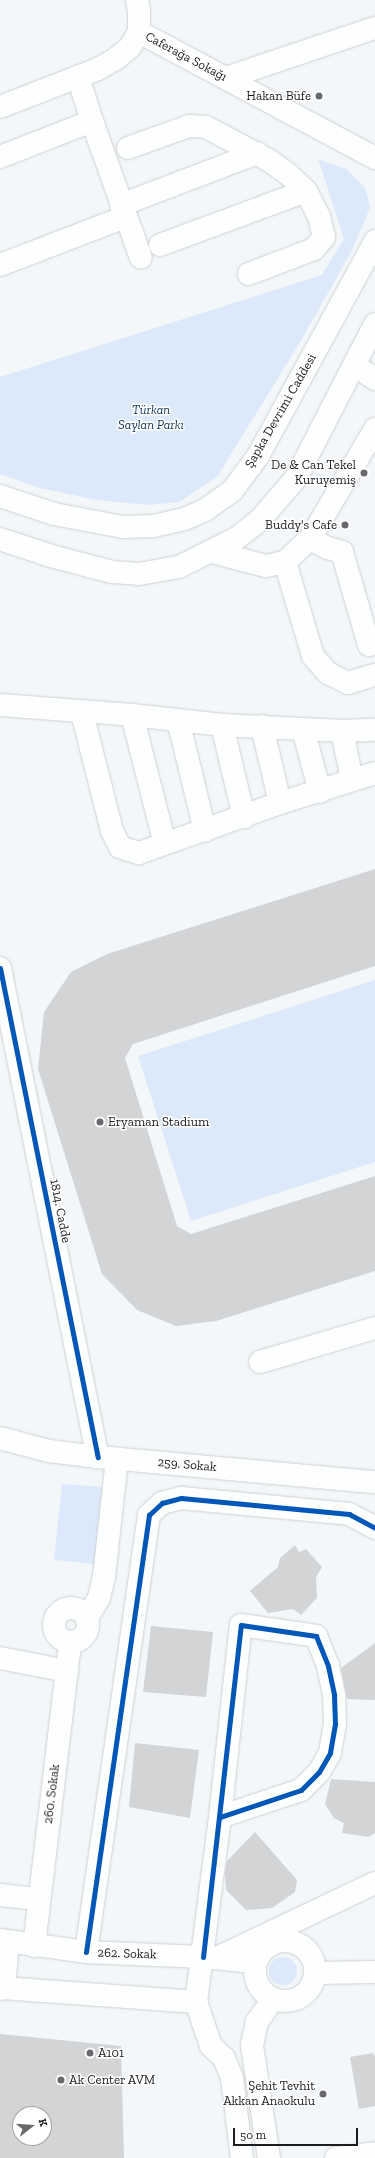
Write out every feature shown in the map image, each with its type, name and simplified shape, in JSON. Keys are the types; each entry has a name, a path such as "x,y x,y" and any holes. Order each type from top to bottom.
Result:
{"street":[{"path":"137,0 140,32"},
{"path":"226,78 375,28"},
{"name":"Caferağa Sokağı","path":"0,107 98,69 117,58 130,47 140,32 375,158"},
{"path":"78,77 123,211 141,258"},
{"path":"0,157 92,121"},
{"path":"128,148 189,126 206,127 257,153 289,174 306,191 319,216 324,237 314,249 248,274"},
{"path":"0,266 257,153"},
{"path":"160,245 306,191"},
{"name":"Şapka Devrimi Caddesi","path":"0,496 54,514 123,527 154,526 184,519 205,510 232,491 258,456 375,241"},
{"path":"0,539 51,556 112,572 139,574 179,567 213,552 237,538 259,521 296,478 375,324"},
{"path":"354,365 375,379"},
{"path":"213,552 266,566 284,562 310,538 375,429"},
{"path":"310,538 328,548 342,552 369,644"},
{"path":"284,562 314,656 328,673 348,683 375,675"},
{"path":"0,705 132,715 222,725 342,731 375,730"},
{"path":"82,712 112,831 120,847 139,853 205,831 280,803 320,792 375,773"},
{"path":"132,715 165,844"},
{"path":"178,720 205,831"},
{"path":"222,725 244,817"},
{"path":"262,726 280,803"},
{"path":"303,729 320,792"},
{"path":"342,731 352,780"},
{"name":"1814. Cadde","path":"0,968 108,1458"},
{"path":"260,1362 375,1328"},
{"name":"259. Sokak","path":"0,1438 49,1451 108,1458 375,1482"},
{"path":"87,1618 79,1609 74,1607 62,1609 55,1618 54,1628 60,1638 70,1642 76,1641 85,1634 88,1629 87,1618 99,1598 104,1577 108,1458"},
{"path":"86,1952 150,1515 162,1503 181,1498 349,1514 375,1528"},
{"path":"220,1817 301,1790 319,1772 330,1753 335,1724 334,1695 328,1666 316,1636 241,1625 220,1817 210,1957 196,2002 211,2046 224,2058 232,2078 242,2158"},
{"name":"260. Sokak","path":"34,1946 70,1642"},
{"path":"0,1658 67,1671"},
{"path":"210,1957 375,1883"},
{"path":"0,1895 39,1899"},
{"path":"4,1941 5,1976 1,1988 196,2002"},
{"name":"262. Sokak","path":"4,1941 86,1952 210,1957 255,1962"},
{"path":"284,1941 294,1942 309,1953 314,1963 315,1973 307,1992 298,1998 288,2001 273,1999 260,1990 256,1981 255,1962 266,1947 284,1941"},
{"path":"315,1973 375,1972"},
{"path":"269,2158 252,2045 257,2022 273,1999"},
{"path":"336,2158 375,2153"}],"green space":[{"name":"Türkan Saylan Parkı","path":"318,159 347,169 366,189 370,208 352,251 299,344 217,477 179,502 148,505 97,500 39,488 0,474 0,377 322,275 344,239"},
{"path":"375,980 375,1162 191,1221 138,1056"},
{"path":"62,1484 102,1487 95,1564 54,1560"},
{"path":"283,1957 293,1961 297,1971 293,1981 283,1985 273,1981 269,1971 273,1961"}],"building":[{"name":"Eryaman Stadium","path":"375,869 375,966 133,1044 125,1058 177,1226 191,1234 375,1176 375,1271 216,1321 176,1326 137,1310 102,1274 38,1069 44,1012 71,972 107,954"},
{"path":"295,1545 299,1552 306,1549 322,1567 316,1577 317,1598 301,1615 293,1609 268,1613 250,1591 278,1567 280,1558"},
{"path":"151,1626 213,1632 206,1697 143,1692"},
{"path":"375,1643 375,1700 347,1699 341,1668"},
{"path":"135,1743 199,1750 190,1818 129,1807"},
{"path":"331,1779 375,1782 375,1833 368,1837 342,1833 344,1823 334,1818 325,1804"},
{"path":"255,1832 297,1880 295,1892 272,1908 246,1910 226,1890 225,1873 227,1861"},
{"name":"Ak Center AVM","path":"0,2034 121,2046 124,2158 0,2158"},
{"path":"373,2053 375,2056 375,2106 359,2109 350,2057"}],"cycle path":[{"path":"0,968 98,1457"},
{"path":"86,1952 149,1515 162,1503 181,1498 349,1514 375,1528"},
{"path":"203,1957 241,1625 316,1636 328,1666 334,1695 335,1724 330,1753 319,1772 301,1790 220,1817"}],"place":[{"name":"Hakan Büfe","path":"319,96"},
{"name":"De & Can Tekel Kuruyemiş","path":"364,473"},
{"name":"Buddy's Cafe","path":"345,525"},
{"name":"Eryaman Stadium","path":"100,1122"},
{"name":"A101","path":"90,2053"},
{"name":"Ak Center AVM","path":"61,2080"},
{"name":"Şehit Tevhit Akkan Anaokulu","path":"323,2094"}]}
